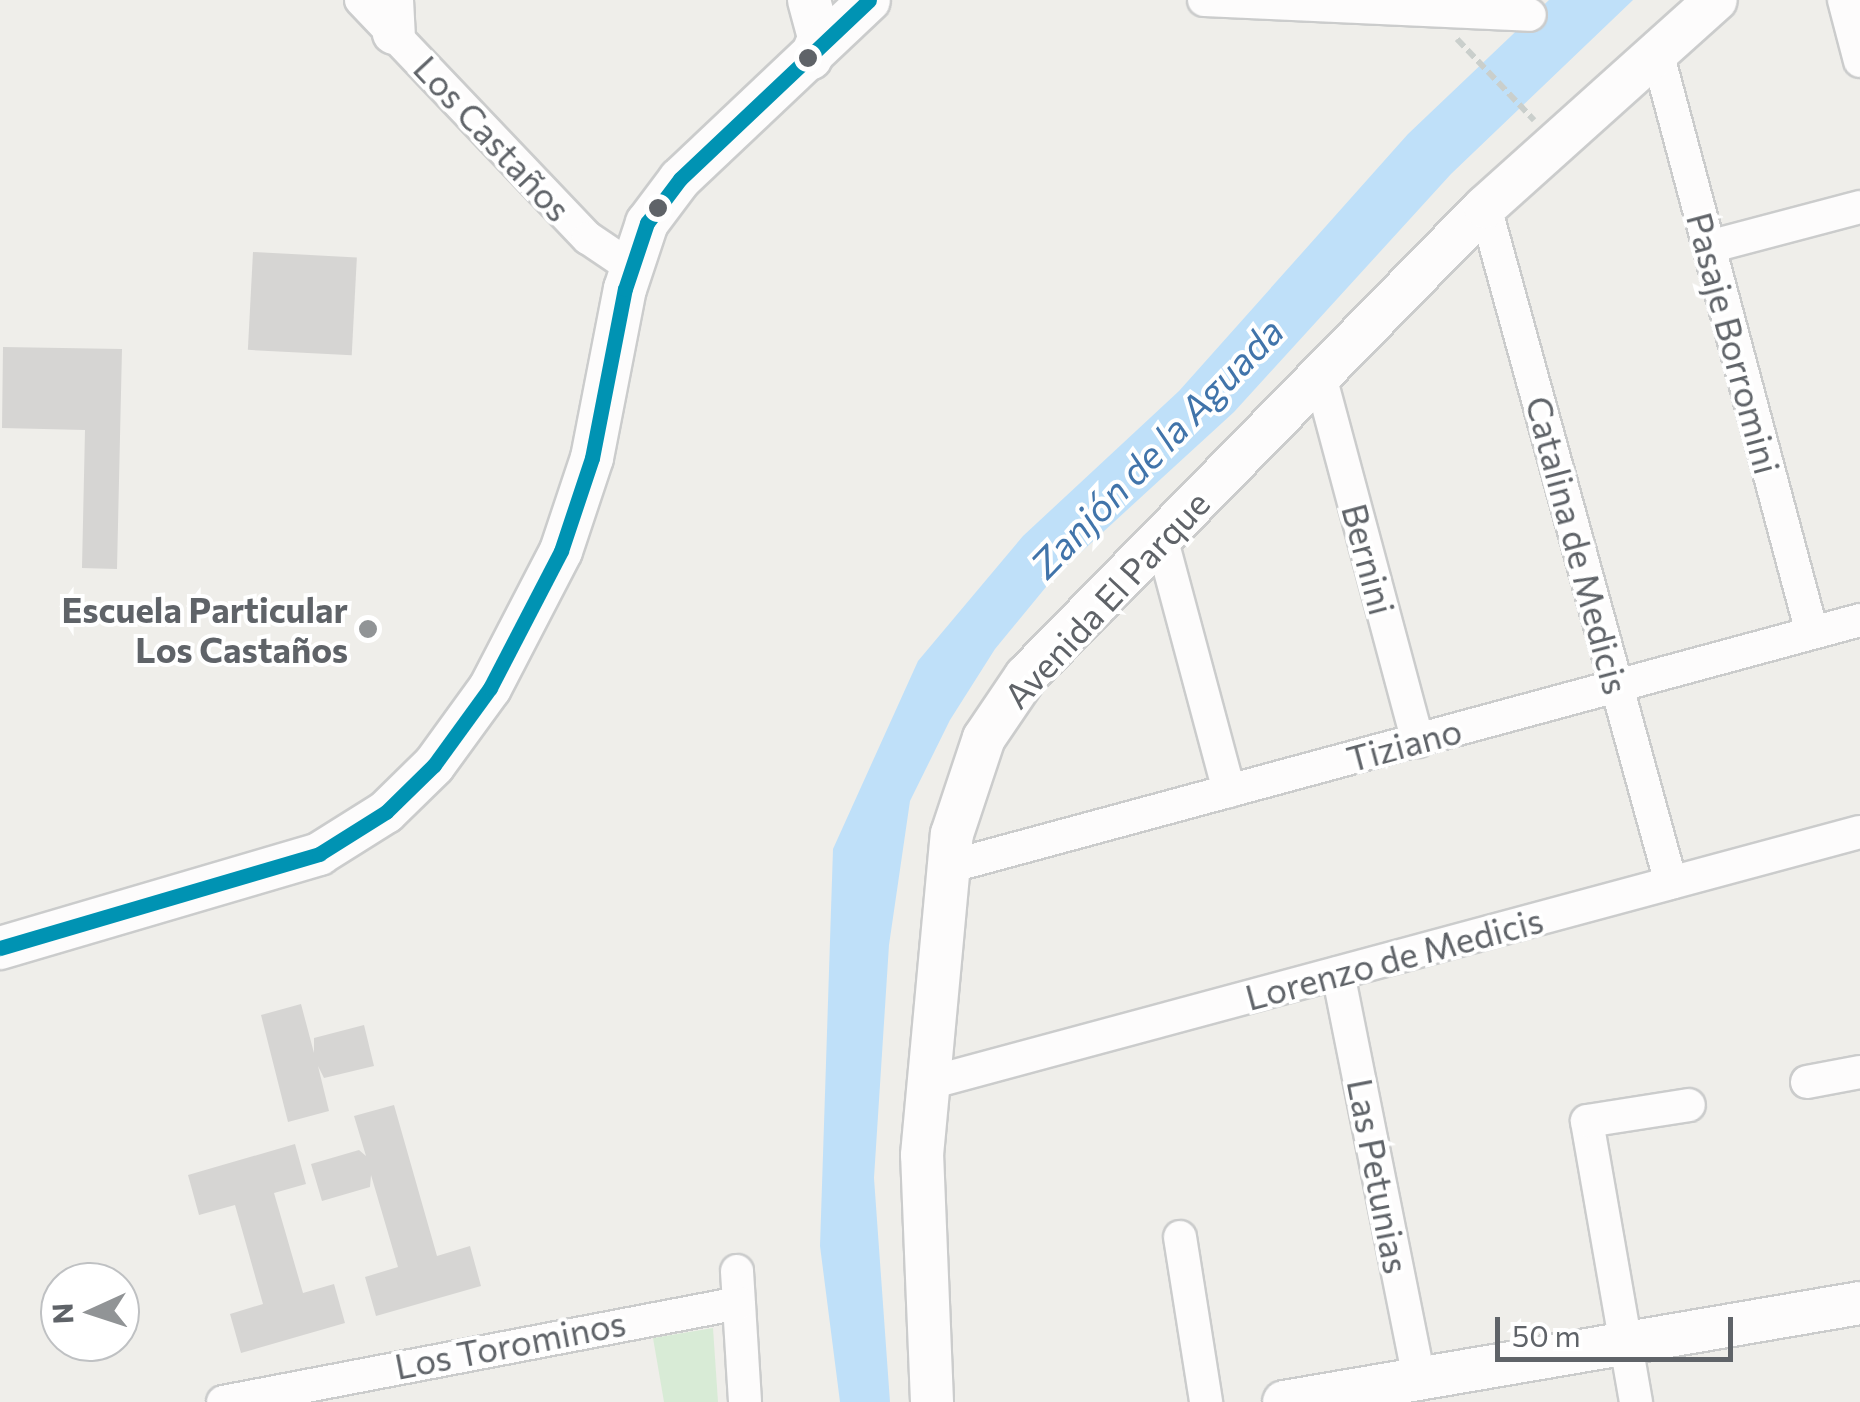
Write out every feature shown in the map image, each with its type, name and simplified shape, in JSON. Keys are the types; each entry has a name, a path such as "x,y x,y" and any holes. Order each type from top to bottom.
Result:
{"street":[{"name":"Los Castaños","path":"361,0 393,17 588,238 630,267"},
{"path":"809,0 818,38 811,58"},
{"path":"0,948 319,854 386,812 434,765 498,675 561,551 592,458 630,267 647,223 680,179 869,0"},
{"path":"1204,0 1530,15"},
{"name":"Avenida El Parque","path":"932,1402 921,1229 948,867 959,801 1003,706 1161,538 1485,207 1716,0"},
{"path":"1844,0 1860,61"},
{"name":"Pasaje Borromini","path":"1657,52 1812,633"},
{"name":"Catalina de Medicis","path":"1485,207 1671,883"},
{"path":"1709,248 1860,207"},
{"name":"Bernini","path":"1320,376 1418,741"},
{"path":"1161,538 1229,791"},
{"name":"Tiziano","path":"948,867 1860,620"},
{"name":"Lorenzo de Medicis","path":"929,1082 1860,832"},
{"name":"Las Petunias","path":"1338,973 1420,1379"},
{"path":"1807,1082 1860,1072"},
{"path":"1636,1402 1586,1120 1689,1105"},
{"path":"1180,1237 1206,1402"},
{"name":"Los Torominos","path":"223,1402 738,1287 745,1402"},
{"path":"1284,1402 1327,1398 1860,1303"}],"path":[{"path":"1474,62 1535,122"}],"green space":[{"path":"713,1328 718,1402 664,1402 653,1338"}],"water":[{"name":"Zanjón de la Aguada","path":"1549,0 1633,0 1451,174 1234,412 1055,576 995,649 950,720 910,801 889,945 874,1178 890,1402 840,1402 820,1246 833,849 918,661 1023,536 1179,391 1408,134"}],"building":[{"path":"253,252 357,257 352,355 248,350"},
{"path":"3,347 122,349 117,569 82,568 85,430 2,428"},
{"path":"301,1004 314,1053 314,1038 364,1025 374,1066 324,1078 318,1066 329,1111 288,1122 261,1015"},
{"path":"394,1105 437,1256 470,1246 481,1286 376,1316 365,1277 398,1267 371,1175 370,1187 322,1201 311,1164 359,1150 366,1156 354,1116"},
{"path":"295,1144 306,1184 274,1193 303,1293 334,1284 345,1323 241,1353 230,1314 263,1304 235,1205 199,1215 188,1175"}],"transit line":[{"path":"0,948 319,854 386,812 434,765 490,688 561,551 592,458 625,289 647,223 680,179 869,0"}],"place":[{"name":"Escuela Particular Los Castaños","path":"368,629"}]}
